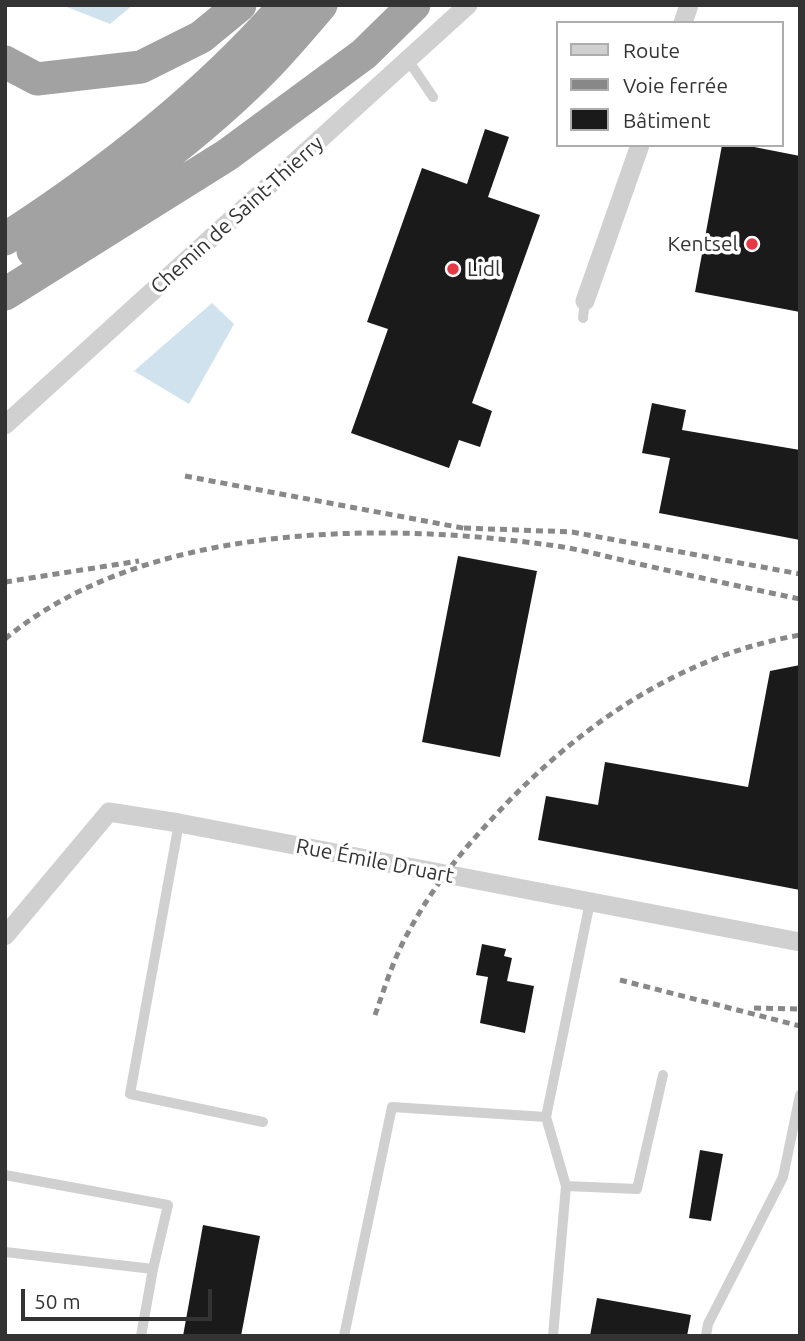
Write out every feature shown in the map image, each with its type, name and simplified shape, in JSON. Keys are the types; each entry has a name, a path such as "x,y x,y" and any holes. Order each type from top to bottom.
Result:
{"highway":[{"path":"5,62 37,79 141,67 201,37 240,5"},
{"path":"5,239 66,199 165,122 257,37 285,5"},
{"path":"5,271 94,210 181,144 267,66 321,5"},
{"path":"5,294 238,147 364,54 414,5"}],"street":[{"name":"Chemin de Saint-Thierry","path":"5,425 468,5"},
{"path":"584,309 639,147"},
{"name":"Rue Émile Druart","path":"5,936 109,811 800,942"}],"lane":[{"path":"408,60 433,97"},
{"path":"179,823 130,1094 263,1122"},
{"path":"553,1336 566,1186 546,1117 590,902"},
{"path":"566,1186 637,1189 663,1075"},
{"path":"706,1336 708,1324 783,1177 800,1095"},
{"path":"344,1336 392,1107 546,1117"},
{"path":"5,1175 168,1205 141,1336"},
{"path":"5,1252 153,1269"}],"water":[{"path":"62,5 133,5 110,24"},
{"path":"212,303 234,324 189,404 134,371"}],"building":[{"name":"Lidl","path":"485,129 509,137 488,197 540,215 472,403 492,411 480,447 459,440 449,468 351,433 388,329 367,322 422,168 467,184"},
{"name":"Kentsel","path":"722,147 754,147 800,156 800,312 695,292"},
{"path":"652,403 686,410 682,430 800,450 800,540 659,513 670,458 642,453"},
{"path":"458,556 537,571 500,757 422,742"},
{"path":"800,665 800,890 538,840 546,796 598,805 605,762 748,787 770,671"},
{"path":"482,944 506,949 504,956 512,958 507,981 534,986 525,1033 480,1023 488,977 476,975"},
{"path":"700,1150 723,1154 711,1221 689,1218"},
{"path":"203,1225 260,1236 241,1336 183,1336"},
{"path":"597,1298 691,1315 687,1336 590,1336"}],"railway":[{"path":"185,476 468,529"},
{"path":"464,528 572,532 800,574"},
{"path":"5,639 62,600 126,572 196,552 269,539 343,534 489,538 556,546 800,599"},
{"path":"5,582 139,561"},
{"path":"375,1015 404,941 436,887 491,820 557,756 592,727 670,679 711,660 755,645 800,635"},
{"path":"620,980 800,1026"},
{"path":"754,1008 800,1009"}],"place":[{"name":"Kentsel","path":"752,244"},
{"name":"Lidl","path":"453,269"}]}
